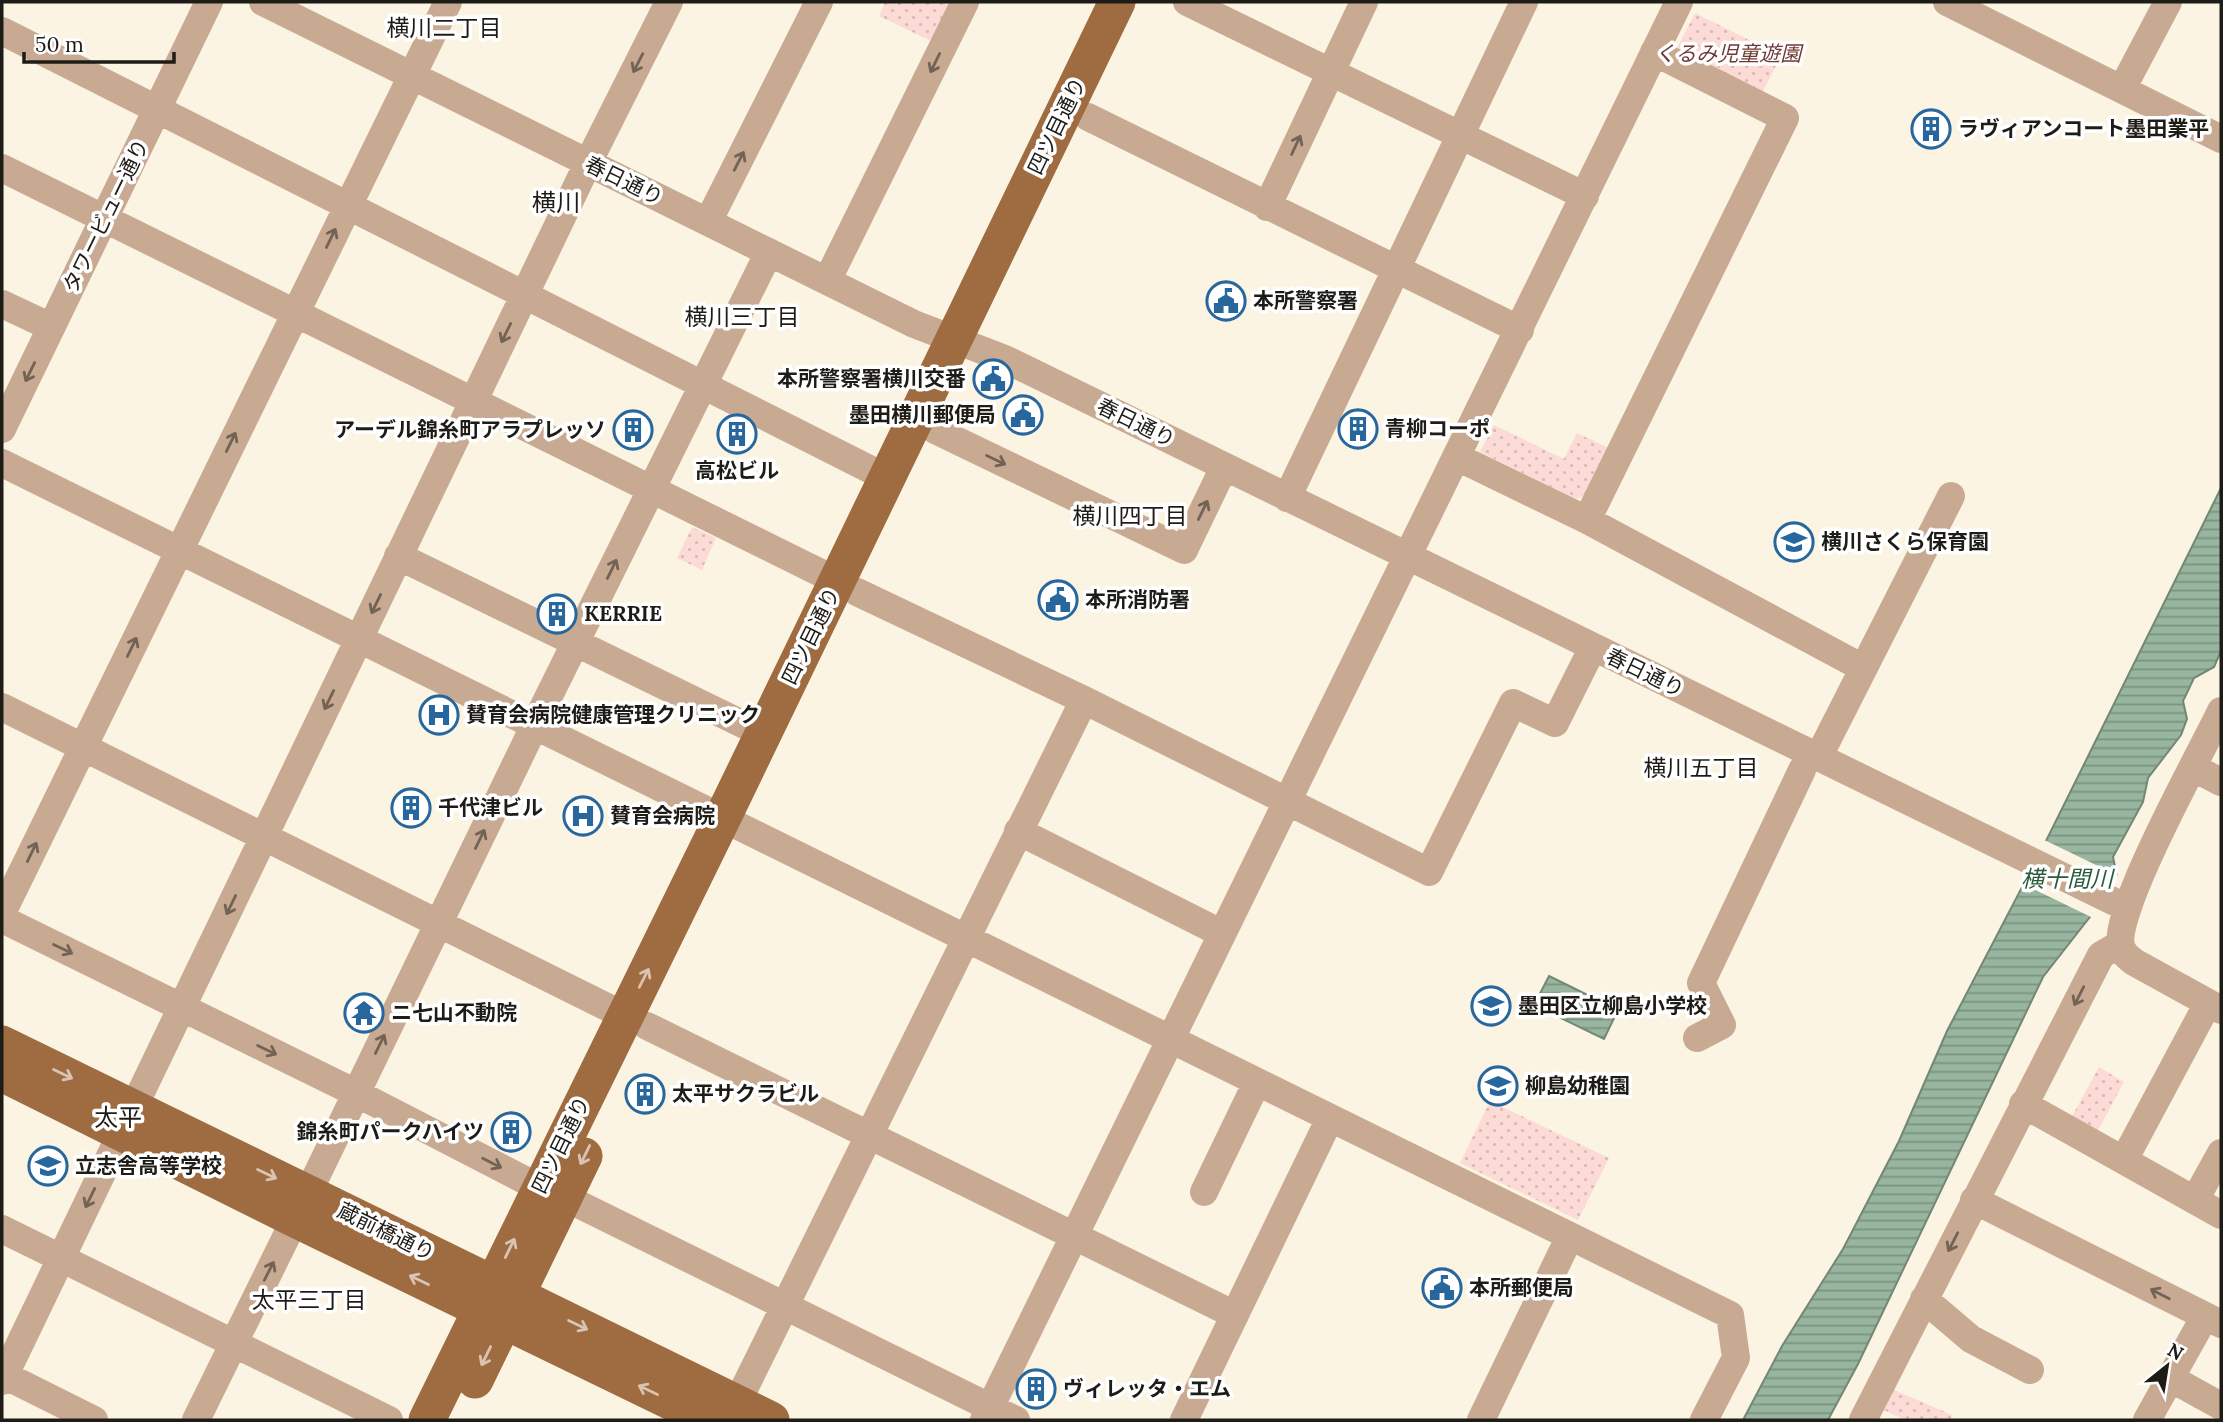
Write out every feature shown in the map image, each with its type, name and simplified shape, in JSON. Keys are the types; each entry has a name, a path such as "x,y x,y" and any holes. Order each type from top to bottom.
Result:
{"main road":[{"name":"四ツ目通り","path":"732,824 763,734 935,430 965,343 1117,2"},
{"name":"四ツ目通り","path":"428,1420 498,1302 732,824 847,587 887,478 965,343 1088,117 1143,2"},
{"name":"蔵前橋通り","path":"2,1044 127,1120 301,1206 723,1412 771,1420"},
{"name":"蔵前橋通り","path":"2,1073 127,1120"},
{"name":"四ツ目通り","path":"455,1420 498,1302"}],"street":[{"name":"タワービュー通り","path":"2,429 209,2"},
{"name":"春日通り","path":"263,2 914,324 1005,359 1593,647 1810,764 2007,850 2127,908"},
{"path":"2,913 448,2"},
{"path":"94,1420 3,1377 524,295 669,2"},
{"path":"708,222 819,2"},
{"path":"827,281 965,2"},
{"path":"1187,2 1585,196"},
{"path":"1267,207 1364,2"},
{"path":"1287,498 1524,2"},
{"path":"987,1414 1679,2"},
{"path":"2122,89 2168,2"},
{"path":"1956,4 2221,139"},
{"path":"2,31 887,478"},
{"path":"1587,520 1786,118 1654,52"},
{"path":"1088,117 1520,330"},
{"path":"2,168 1429,872 1513,703 1555,723 1593,647"},
{"path":"196,1420 575,642 769,252"},
{"path":"2,304 51,327"},
{"path":"935,430 1184,550 1224,467"},
{"path":"1457,457 1587,520 1863,668"},
{"path":"2,463 1730,1315 1736,1357 1704,1420"},
{"path":"1697,1038 1722,1025 1701,983 1810,764 1863,668 1951,496"},
{"path":"398,556 763,734"},
{"path":"723,1412 784,1306 1084,700"},
{"path":"2,707 1235,1315"},
{"path":"2124,1160 2215,1007 2134,962 2126,956 2120,944 2127,908 2146,863 2221,711"},
{"path":"2193,768 2221,782"},
{"path":"1018,831 1211,928"},
{"path":"2,919 784,1306 987,1414 1016,1420"},
{"path":"1863,1420 2101,955 2120,944"},
{"path":"1204,1192 1258,1082"},
{"path":"2023,1104 2221,1215"},
{"path":"1184,1420 1330,1118"},
{"path":"2195,1200 2221,1153"},
{"path":"1974,1200 2213,1320 2170,1378 2147,1420"},
{"path":"2,1229 388,1420"},
{"path":"1481,1420 1570,1236"},
{"path":"1924,1299 1971,1339 2030,1370"},
{"path":"2170,1378 2221,1406"}],"green space":[{"path":"885,2 952,2 933,42 879,16"},
{"name":"くるみ児童遊園","path":"1695,13 1781,56 1761,95 1675,52"},
{"path":"1494,425 1564,459 1577,433 1613,450 1593,493 1575,499 1480,452"},
{"path":"692,527 716,538 702,570 677,558"},
{"path":"2099,1067 2124,1082 2095,1136 2069,1122"},
{"path":"1490,1101 1609,1158 1578,1220 1460,1163"},
{"path":"1892,1389 1952,1415 1950,1420 1904,1420 1882,1409"}],"water":[{"name":"横十間川","path":"2221,488 2221,651 2214,667 2194,678 2183,701 2187,719 2181,735 2148,778 2143,802 2113,857 2118,881 2043,977 1858,1364 1828,1420 1743,1420 1782,1346 1843,1249 1899,1141 1947,1031 2045,843"},
{"path":"1549,976 1618,1010 1604,1039 1534,1005"}],"pier":[{"path":"2034,835 2121,877 2121,883 2095,919 2013,879"}],"place":[{"name":"ラヴィアンコート墨田業平","path":"1931,129"},
{"name":"本所警察署","path":"1226,301"},
{"name":"本所警察署横川交番","path":"993,379"},
{"name":"墨田横川郵便局","path":"1023,415"},
{"name":"青柳コーポ","path":"1358,429"},
{"name":"アーデル錦糸町アラプレッソ","path":"633,430"},
{"name":"高松ビル","path":"737,434"},
{"name":"横川さくら保育園","path":"1794,542"},
{"name":"本所消防署","path":"1058,600"},
{"name":"KERRIE","path":"557,614"},
{"name":"賛育会病院健康管理クリニック","path":"439,715"},
{"name":"千代津ビル","path":"411,808"},
{"name":"賛育会病院","path":"583,816"},
{"name":"墨田区立柳島小学校","path":"1491,1006"},
{"name":"ニ七山不動院","path":"364,1013"},
{"name":"柳島幼稚園","path":"1498,1086"},
{"name":"太平サクラビル","path":"645,1094"},
{"name":"錦糸町パークハイツ","path":"511,1132"},
{"name":"立志舎高等学校","path":"48,1166"},
{"name":"本所郵便局","path":"1442,1288"},
{"name":"ヴィレッタ・エム","path":"1036,1389"}],"district":[{"name":"横川二丁目","path":"444,28"},
{"name":"横川","path":"556,203"},
{"name":"横川三丁目","path":"742,317"},
{"name":"横川四丁目","path":"1130,516"},
{"name":"横川五丁目","path":"1701,768"},
{"name":"太平","path":"118,1118"},
{"name":"太平三丁目","path":"309,1300"}]}
